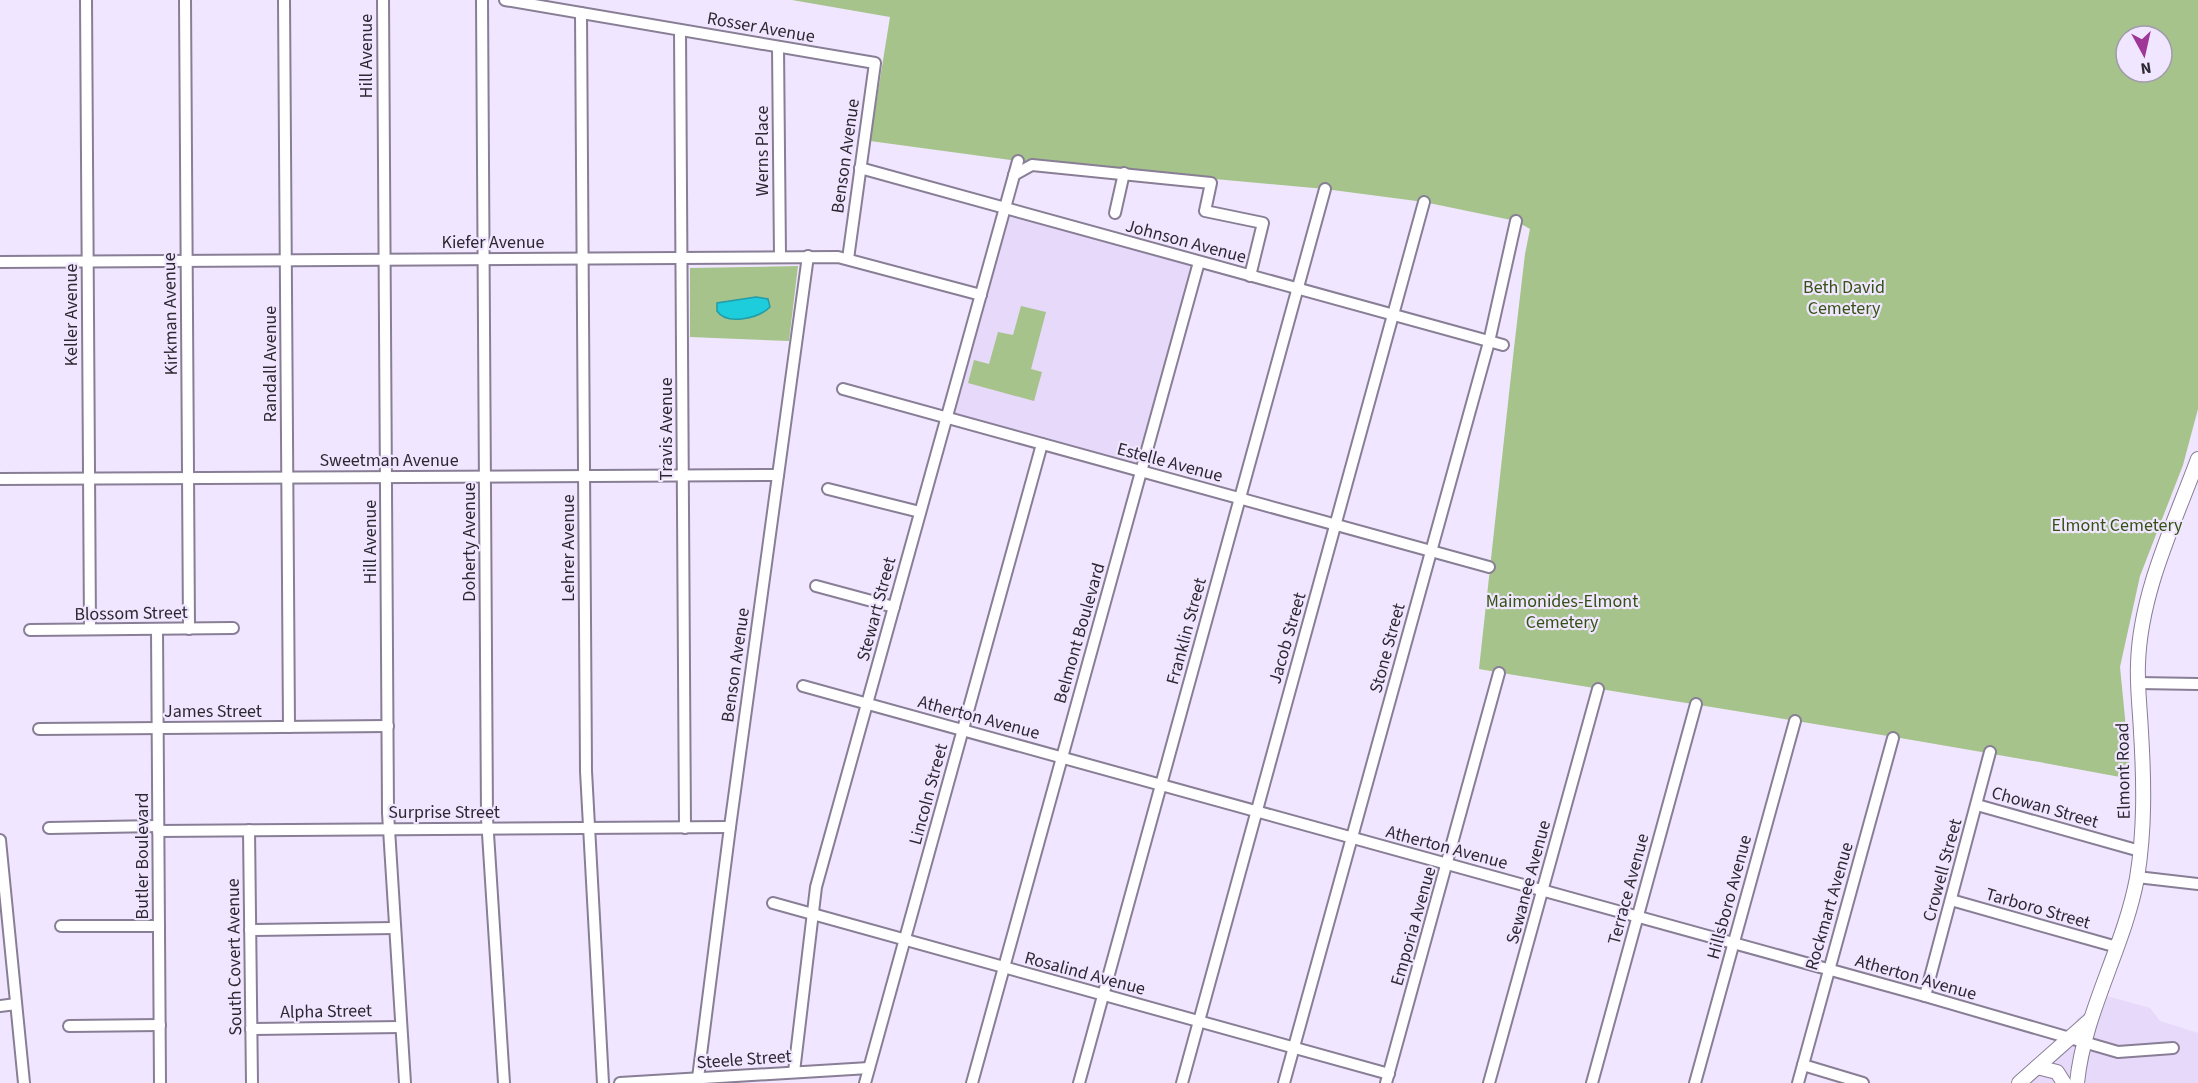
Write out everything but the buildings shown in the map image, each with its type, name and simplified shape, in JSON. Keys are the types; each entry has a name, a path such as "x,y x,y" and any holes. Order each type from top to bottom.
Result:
{"main road":[{"name":"Elmont Road","path":"2077,1083 2083,1042 2132,902 2137,877 2144,796 2139,683 2140,642 2149,596 2198,459"},
{"path":"2019,1083 2091,1018"},
{"path":"2037,1067 2057,1072 2064,1083"}],"street":[{"name":"Keller Avenue","path":"86,0 90,630"},
{"name":"Kirkman Avenue","path":"184,0 189,628"},
{"name":"Randall Avenue","path":"284,0 289,727"},
{"name":"Hill Avenue","path":"382,0 389,829 405,1083"},
{"name":"Doherty Avenue","path":"482,0 487,818 504,1083"},
{"name":"Rosser Avenue","path":"505,0 869,62"},
{"name":"Lehrer Avenue","path":"580,13 588,828 603,1083"},
{"name":"Travis Avenue","path":"680,30 684,828"},
{"name":"Werns Place","path":"778,47 780,256"},
{"name":"Benson Avenue","path":"848,259 874,63 869,62"},
{"name":"Stewart Street","path":"794,1072 816,887 1018,161"},
{"path":"1014,175 1032,165 1211,183 1205,211 1263,223 1250,276"},
{"name":"Johnson Avenue","path":"860,168 1503,345"},
{"path":"1115,213 1124,173"},
{"name":"Franklin Street","path":"1078,1083 1325,189"},
{"name":"Jacob Street","path":"1182,1083 1424,202"},
{"name":"Stone Street","path":"1284,1083 1489,342 1516,221"},
{"name":"Benson Avenue","path":"698,1078 808,256"},
{"name":"Kiefer Avenue","path":"0,262 838,256 981,295"},
{"name":"Belmont Boulevard","path":"972,1083 1199,262"},
{"name":"Estelle Avenue","path":"843,389 1489,567"},
{"name":"Lincoln Street","path":"865,1083 1042,444"},
{"name":"Sweetman Avenue","path":"0,479 778,475"},
{"path":"828,489 920,512"},
{"path":"816,586 894,608"},
{"name":"Blossom Street","path":"30,630 233,628"},
{"name":"Butler Boulevard","path":"157,629 160,1083"},
{"name":"Emporia Avenue","path":"1387,1078 1499,673"},
{"path":"2139,683 2198,684"},
{"name":"Atherton Avenue","path":"803,686 1924,996 2118,1052 2173,1048"},
{"name":"Sewanee Avenue","path":"1489,1083 1598,689"},
{"name":"Terrace Avenue","path":"1592,1083 1696,704"},
{"name":"Hillsboro Avenue","path":"1695,1083 1795,721"},
{"name":"James Street","path":"39,729 388,726"},
{"name":"Rockmart Avenue","path":"1798,1083 1893,738"},
{"name":"Crowell Street","path":"1924,996 1990,752"},
{"name":"Chowan Street","path":"1977,805 2140,851"},
{"name":"Surprise Street","path":"50,828 249,830 730,827"},
{"name":"South Covert Avenue","path":"249,830 252,1083"},
{"path":"0,840 24,1083"},
{"path":"2137,877 2198,884"},
{"name":"Tarboro Street","path":"1951,900 2117,947"},
{"name":"Rosalind Avenue","path":"773,903 1293,1047 1387,1078"},
{"path":"61,926 159,926"},
{"path":"250,930 395,928"},
{"path":"0,1006 16,1004"},
{"path":"69,1026 160,1025"},
{"name":"Alpha Street","path":"251,1029 401,1027"},
{"path":"1803,1065 1863,1083"},
{"name":"Steele Street","path":"620,1083 698,1078 737,1079 794,1072 869,1068"}],"shaded area":[{"path":"1009,214 1193,266 1138,468 952,416"},
{"path":"2107,996 2150,1008 2160,1021 2198,1033 2198,1083 2016,1083 2073,1028 2077,1019"}],"green space":[{"name":"Beth David Cemetery","path":"792,0 2198,0 2198,409 2183,465 2140,576 2120,667 2131,779 1887,736 1479,669 1514,348 1530,229 1516,221 1424,202 1325,189 1018,161 870,141 890,17"},
{"path":"798,266 789,341 690,337 690,268"},
{"path":"1021,306 1046,312 1031,369 1042,372 1034,401 968,383 974,360 989,364 998,332 1013,335"}],"water":[{"path":"756,297 768,299 770,307 743,319 728,318 717,311 717,303"}],"park label":[{"name":"Elmont Cemetery","path":"2117,525"},
{"name":"Maimonides-Elmont Cemetery","path":"1562,611"}]}
